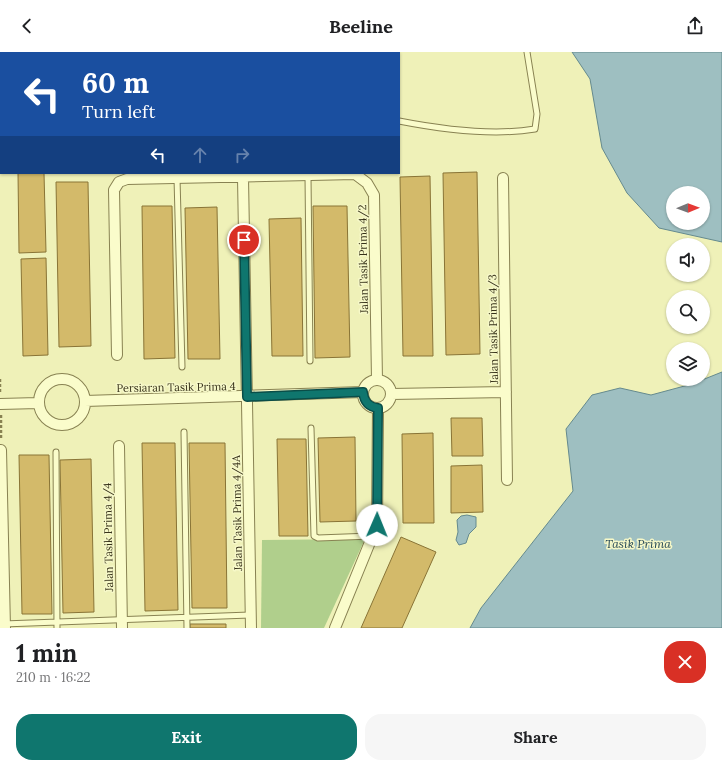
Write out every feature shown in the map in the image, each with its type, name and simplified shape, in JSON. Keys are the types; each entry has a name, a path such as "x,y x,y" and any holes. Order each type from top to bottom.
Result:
{"street":[{"name":"Jalan Tasik Prima 4/2","path":"117,355 114,190 118,182 123,179 243,178 355,174 367,183 374,195 376,380"},
{"name":"Jalan Tasik Prima 4/4A","path":"243,178 250,628"},
{"name":"Jalan Tasik Prima 4/3","path":"503,178 507,480"},
{"path":"58,378 69,379 78,385 84,395 85,401 85,406 80,417 71,424 60,426 49,422 41,414 38,403 40,392 47,383 58,378"},
{"path":"376,380 381,380 388,386 391,394 388,402 378,408 369,405 365,401 363,392 368,384 376,380"},
{"name":"Persiaran Tasik Prima 4","path":"85,401 247,397 363,392"},
{"path":"391,394 506,392"},
{"path":"0,404 38,403"},
{"path":"335,628 377,525 378,408"},
{"name":"Jalan Tasik Prima 4/4","path":"119,446 122,624"},
{"path":"2,450 3,625"}],"lane":[{"path":"400,121 423,126 511,133 534,129 537,114 526,52"},
{"path":"308,176 310,361"},
{"path":"177,178 182,367"},
{"path":"311,428 314,536 318,538 373,536"},
{"path":"184,432 187,628"},
{"path":"56,452 57,625"},
{"path":"3,625 122,624 187,617 250,615"}],"green space":[{"path":"365,539 324,628 261,628 262,540"}],"water":[{"path":"572,52 722,52 722,242 710,239 710,238 668,230 710,230 710,186 666,186 666,230 659,228 627,193 602,148 590,79"},
{"name":"Tasik Prima","path":"722,372 722,628 470,628 481,608 573,491 566,429 592,395 620,388 651,395 685,386 710,386 710,377"},
{"path":"467,515 476,517 476,527 469,534 466,543 459,545 456,540 458,532 457,520 461,516"}],"building":[{"path":"477,172 480,354 446,355 443,173"},
{"path":"18,174 44,174 46,252 19,253"},
{"path":"430,176 433,356 403,356 400,177"},
{"path":"56,182 88,182 91,346 59,347"},
{"path":"142,206 172,206 175,358 144,359"},
{"path":"313,206 347,206 350,357 315,358"},
{"path":"217,207 220,359 188,359 185,208"},
{"path":"301,218 303,356 272,356 269,219"},
{"path":"46,258 48,355 23,356 21,259"},
{"path":"451,418 482,418 483,456 452,456"},
{"path":"433,433 434,523 403,523 402,434"},
{"path":"355,437 356,521 320,522 318,438"},
{"path":"277,439 306,439 308,536 279,536"},
{"path":"142,443 175,443 178,610 145,611"},
{"path":"189,443 225,443 227,608 192,608"},
{"path":"19,455 49,455 52,614 22,614"},
{"path":"91,459 94,612 63,613 60,460"},
{"path":"482,465 483,512 451,513 451,466"},
{"path":"401,537 436,552 402,628 361,628"},
{"path":"190,624 226,624 226,628 190,628"}],"route":[{"path":"244,240 247,397 363,392 365,401 369,405 378,408 377,525"}]}
